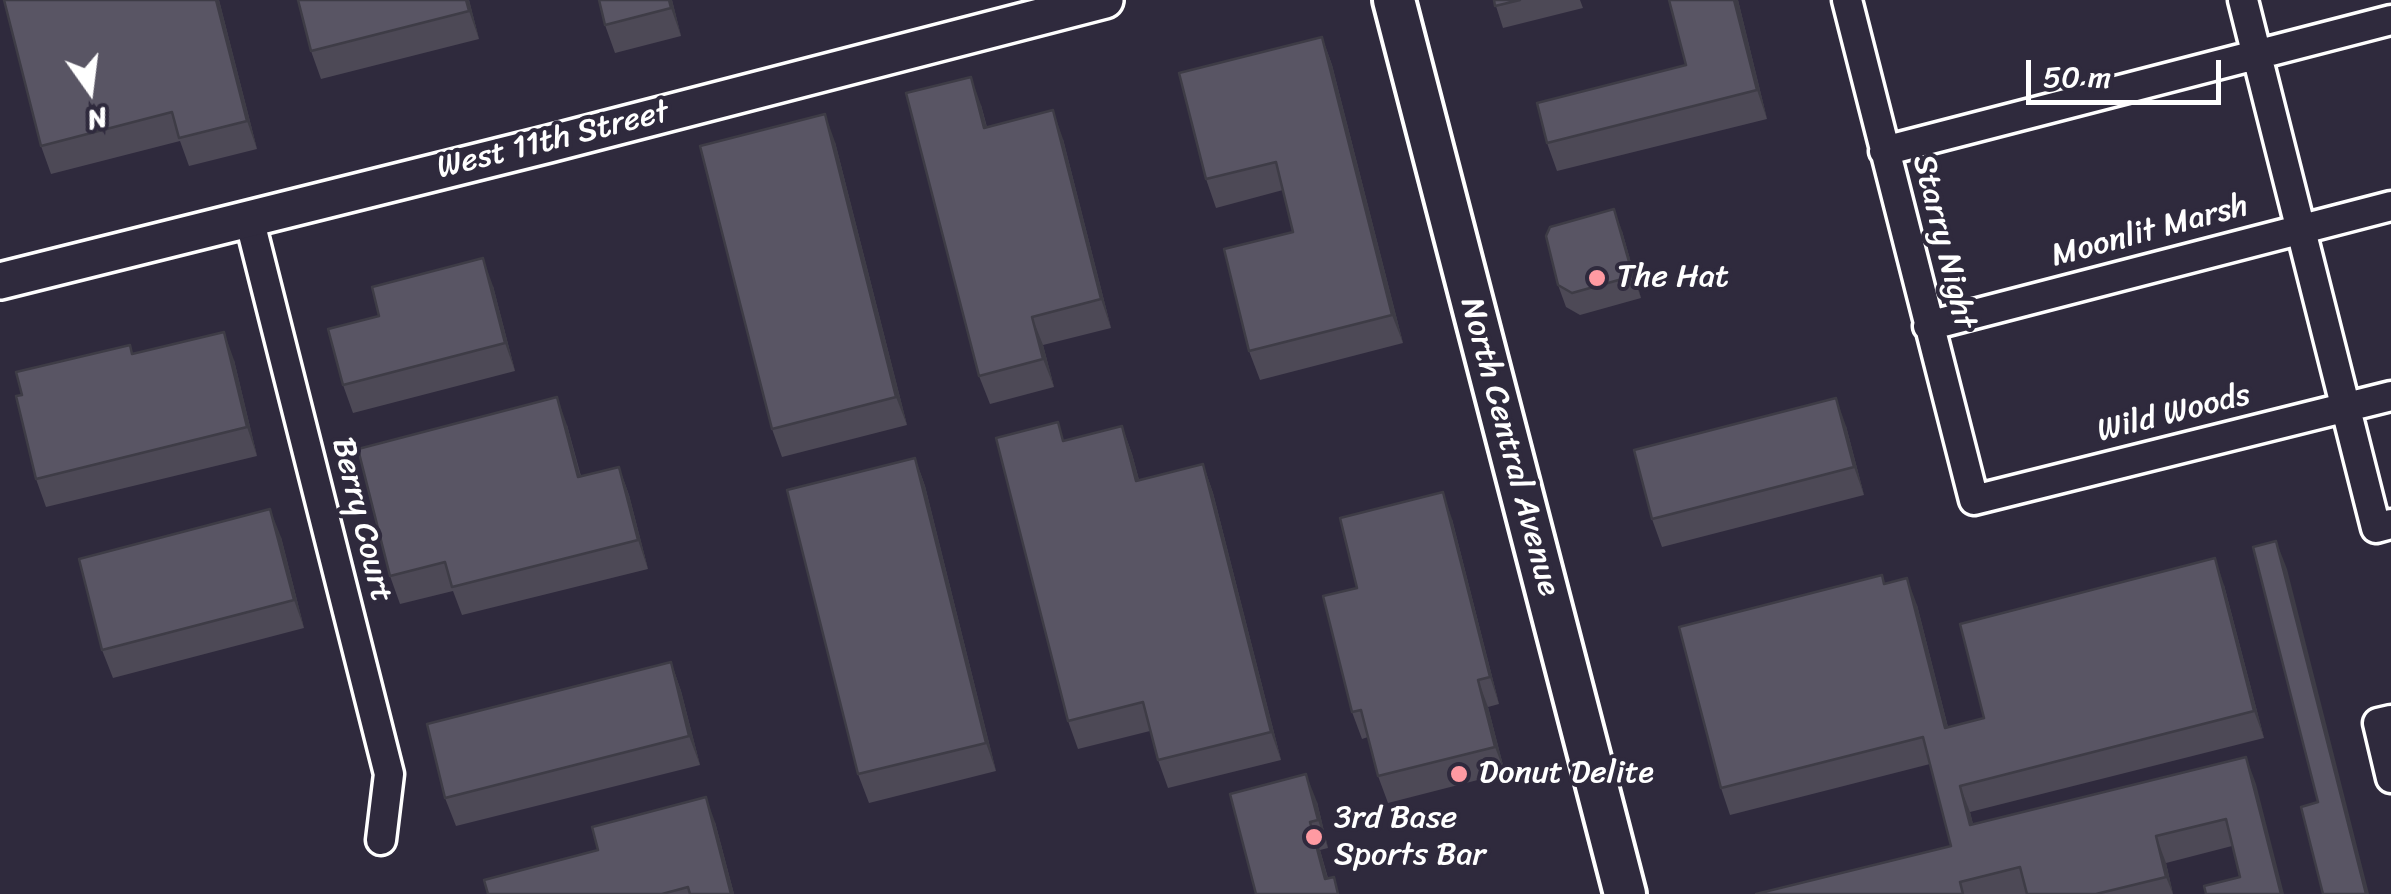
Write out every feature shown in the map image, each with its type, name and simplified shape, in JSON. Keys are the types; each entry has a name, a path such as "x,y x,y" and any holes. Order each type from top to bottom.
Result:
{"main road":[{"name":"North Central Avenue","path":"1394,0 1625,894"}],"street":[{"name":"West 11th Street","path":"0,281 1105,0"},
{"name":"Starry Night","path":"1846,0 1974,500"},
{"path":"2243,0 2344,408 2384,526"},
{"path":"1884,151 2391,20"},
{"name":"Moonlit Marsh","path":"1928,326 2391,206"},
{"name":"Berry Court","path":"249,218 389,774 381,840"},
{"name":"Wild Woods","path":"1974,500 2391,396"},
{"path":"2384,721 2391,778"}],"building":[{"path":"4,0 216,0 247,121 179,138 172,112 41,146"},
{"path":"298,0 466,0 469,11 311,51"},
{"path":"599,0 669,0 671,8 605,25"},
{"path":"1494,0 1520,0 1495,6"},
{"path":"1669,0 1734,0 1757,90 1547,143 1537,103 1686,65"},
{"path":"1322,37 1392,315 1249,351 1224,249 1293,232 1276,162 1206,179 1179,73"},
{"path":"971,77 984,128 1053,110 1101,299 1032,317 1043,359 979,376 906,93"},
{"path":"825,114 896,397 772,429 700,146"},
{"name":"The Hat","path":"1614,209 1633,276 1572,293 1558,285 1546,236 1550,227"},
{"path":"483,258 505,343 343,385 328,329 379,316 372,287"},
{"path":"224,332 247,427 36,479 16,396 22,395 16,372 130,345 132,354"},
{"path":"557,397 578,477 619,467 638,540 452,587 445,562 390,576 358,449"},
{"path":"1836,398 1854,467 1652,519 1634,450"},
{"path":"1058,422 1063,441 1122,426 1136,481 1203,464 1271,732 1158,760 1143,702 1068,721 996,438"},
{"path":"915,458 986,743 858,774 787,490"},
{"path":"1443,492 1490,677 1478,680 1495,747 1378,776 1361,710 1352,712 1323,596 1357,588 1340,518"},
{"path":"270,509 294,600 102,650 79,559"},
{"path":"2276,541 2366,894 2323,894 2301,807 2318,802 2253,547"},
{"path":"2215,558 2254,711 1960,786 1970,825 2246,757 2281,894 2206,894 2204,886 2240,877 2226,819 2156,836 2166,877 2096,894 2027,894 2020,867 1960,882 1963,894 1756,894 1951,846 1923,737 1721,788 1679,627 1882,575 1884,584 1907,578 1945,728 1984,718 1960,624"},
{"path":"671,662 689,736 445,798 427,724"},
{"path":"1306,774 1318,820 1310,822 1325,879 1334,877 1338,894 1256,894 1230,794"},
{"path":"706,797 731,894 690,894 688,887 662,894 488,894 484,880 598,850 592,827"}],"place":[{"name":"The Hat","path":"1597,278"},
{"name":"Donut Delite","path":"1459,774"},
{"name":"3rd Base Sports Bar","path":"1314,837"}]}
